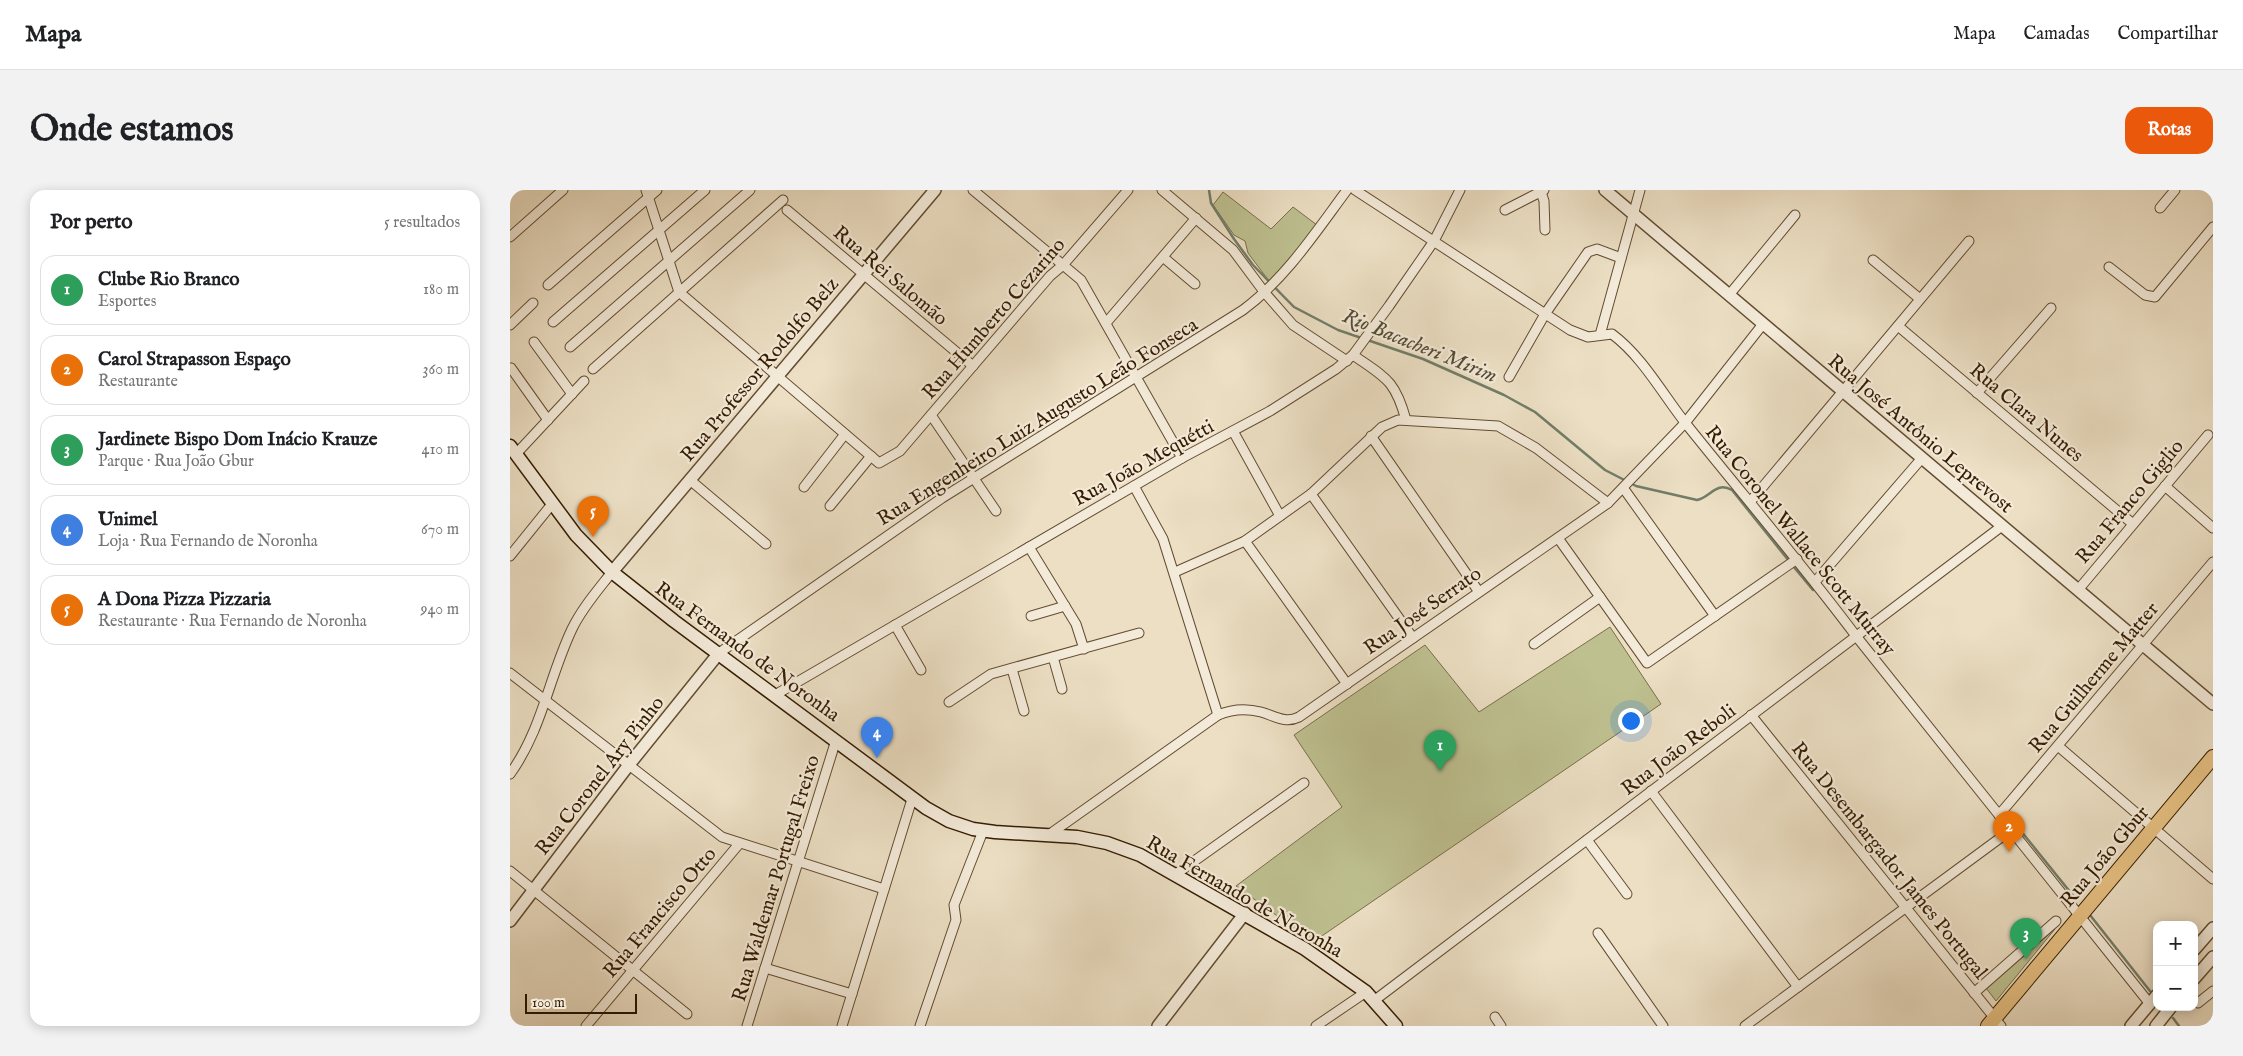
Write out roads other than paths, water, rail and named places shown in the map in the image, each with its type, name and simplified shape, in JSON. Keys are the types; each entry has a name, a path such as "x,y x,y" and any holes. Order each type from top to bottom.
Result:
{"main road":[{"name":"Rua Fernando de Noronha","path":"513,450 576,534 612,572 912,798 949,821 983,831 1050,834 1107,843 1140,855 1305,949 1370,996 1396,1026"},
{"name":"Rua João Gbur","path":"1995,1023 2080,916 2213,757"}],"street":[{"path":"511,232 563,190"},
{"path":"548,285 648,194 657,190"},
{"path":"552,322 705,190"},
{"path":"570,347 750,190"},
{"name":"Rua Professor Rodolfo Belz","path":"612,572 936,190"},
{"path":"973,190 1080,280 1182,458"},
{"name":"Rua Humberto Cezarino","path":"871,456 879,463 900,452 1050,276 1063,265 1128,190"},
{"path":"1162,190 1233,250 1294,325 1377,372 1395,388 1406,420"},
{"name":"Rua Engenheiro Luiz Augusto Leão Fonseca","path":"719,653 930,506 1243,310 1267,291 1290,266 1347,190"},
{"path":"1355,190 1581,336 1594,337 1612,334 1605,317"},
{"name":"Rua João Mequétti","path":"776,695 1182,458 1294,397 1350,358 1434,241 1460,190"},
{"name":"Rua José Antônio Leprevost","path":"1605,190 2213,704"},
{"path":"1600,335 1640,190"},
{"path":"2160,208 2175,190"},
{"path":"1505,210 1543,191 1545,230"},
{"path":"648,194 679,292 871,456 830,506"},
{"path":"593,369 783,200"},
{"name":"Rua Rei Salomão","path":"787,210 973,366"},
{"path":"1729,295 1795,215"},
{"path":"1106,323 1196,218"},
{"path":"2109,267 2145,295 2152,297 2158,294 2213,227"},
{"path":"1750,502 1969,241"},
{"path":"1509,377 1545,314 1591,250 1596,249 1621,258"},
{"path":"1163,256 1195,284"},
{"path":"1873,260 1920,299"},
{"path":"510,325 533,303"},
{"path":"1977,393 2051,308"},
{"name":"Rua José Serrato","path":"1050,834 1218,715 1233,710 1251,710 1286,721 1294,719 1608,503 1685,423 1763,324"},
{"name":"Rua Clara Nunes","path":"1898,326 2133,524"},
{"name":"Rua Coronel Wallace Scott Murray","path":"1612,334 1626,346 1685,423 1815,582 2080,916 2153,1000"},
{"path":"534,342 572,394"},
{"path":"511,368 548,420"},
{"path":"513,450 548,420 584,381"},
{"path":"930,415 996,511"},
{"path":"1174,572 1245,541 1311,494 1387,423 1406,420 1481,423 1504,428 1536,448 1608,503"},
{"path":"1234,431 1280,516"},
{"path":"804,487 845,434"},
{"name":"Rua Franco Giglio","path":"2078,590 2208,435"},
{"path":"1371,436 1479,592"},
{"path":"1815,582 1922,458"},
{"path":"690,480 766,544"},
{"path":"1627,485 1715,616"},
{"path":"1134,486 1160,532 1218,715"},
{"path":"2165,486 2213,528"},
{"path":"1311,494 1413,638"},
{"path":"510,556 552,504"},
{"name":"Rua João Reboli","path":"1316,1026 1370,996 1587,840 2002,526"},
{"path":"1558,538 1647,663 1797,560"},
{"path":"1245,541 1347,684"},
{"path":"1029,547 1076,624 1084,649"},
{"name":"Rua Guilherme Matter","path":"1999,815 2213,562"},
{"path":"510,774 528,746 572,629 587,605 612,572"},
{"path":"1534,644 1600,597"},
{"path":"1030,616 1065,606"},
{"path":"894,625 921,670"},
{"path":"949,702 991,674 1139,634"},
{"name":"Rua Coronel Ary Pinho","path":"510,920 628,766 719,653"},
{"path":"1053,657 1062,690"},
{"path":"1012,668 1024,711"},
{"path":"510,673 714,833 740,844 884,889"},
{"name":"Rua Desembargador James Portugal","path":"1751,715 1974,992 1995,1023"},
{"name":"Rua Waldemar Portugal Freixo","path":"747,1026 836,740"},
{"path":"2058,746 2213,880"},
{"path":"1176,874 1304,783"},
{"path":"1651,791 1798,987"},
{"path":"842,1026 912,798"},
{"path":"1745,1026 2011,830"},
{"path":"920,1026 956,920 954,905 983,831"},
{"path":"1587,840 1627,894"},
{"name":"Rua Francisco Otto","path":"586,1026 740,844"},
{"path":"510,872 687,1014"},
{"path":"1158,1026 1245,914"},
{"path":"1974,992 2056,921"},
{"path":"2198,945 2213,928"},
{"path":"1598,932 1662,1026"},
{"path":"2198,975 2213,957"},
{"path":"766,968 852,994"},
{"path":"2198,1003 2213,991"},
{"path":"2131,1026 2153,1000"},
{"path":"2162,1024 2169,1011"},
{"path":"1495,1017 1501,1026"}],"waterway":[{"name":"Rio Bacacheri Mirim","path":"1209,190 1211,203 1234,239 1253,265 1294,307 1338,330 1423,359 1504,395 1535,412 1605,470 1636,486 1697,500 1718,488 1722,487 1732,490 1789,561"},
{"name":"Rio Bacacheri Mirim","path":"1793,566 1813,590"},
{"name":"Rio Bacacheri Mirim","path":"2021,831 2075,898"},
{"name":"Rio Bacacheri Mirim","path":"2090,915 2150,991"},
{"name":"Rio Bacacheri Mirim","path":"2173,1018 2179,1026"}],"place":[{"name":"A Dona Pizza Pizzaria","path":"593,537"},
{"name":"Unimel","path":"877,758"},
{"name":"Clube Rio Branco","path":"1440,771"},
{"name":"Carol Strapasson Espaço","path":"2009,852"},
{"name":"Jardinete Bispo Dom Inácio Krauze","path":"2026,959"}]}
